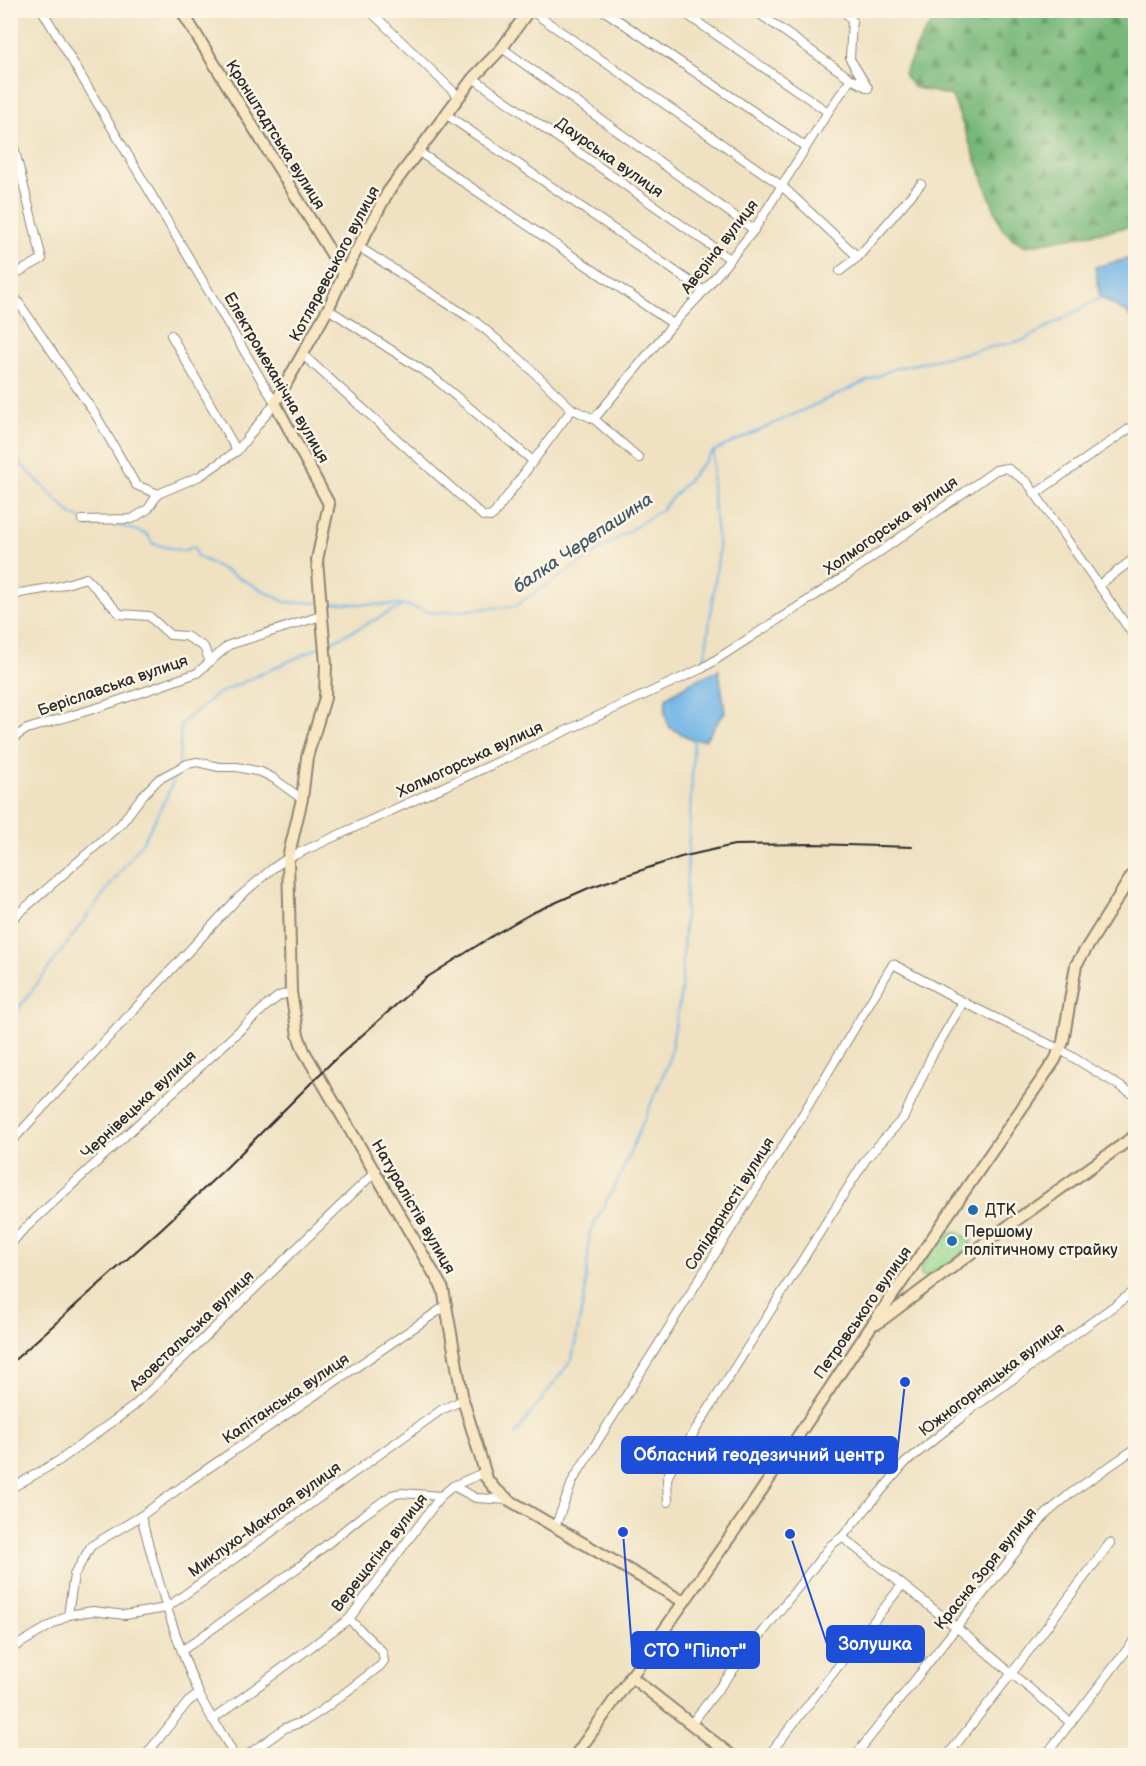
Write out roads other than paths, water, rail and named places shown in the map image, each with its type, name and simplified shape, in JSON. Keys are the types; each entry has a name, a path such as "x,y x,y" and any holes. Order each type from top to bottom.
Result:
{"street":[{"name":"Електромеханічна вулиця","path":"42,10 275,403 328,500 317,560 326,664 325,698 307,757 302,799"},
{"name":"Кронштадтська вулиця","path":"181,10 344,274"},
{"path":"369,10 459,97"},
{"name":"Котляревського вулиця","path":"82,519 132,519 148,509 158,494 200,476 237,451 275,403 303,355 388,192 459,97 502,48 530,10"},
{"path":"530,10 782,186 858,257"},
{"path":"603,10 806,147"},
{"path":"680,10 828,112"},
{"path":"754,10 851,79 868,88 850,59 852,20 843,10"},
{"name":"Даурська вулиця","path":"502,48 754,230"},
{"name":"Даурська вулиця","path":"474,78 730,259"},
{"name":"Авєріна вулиця","path":"594,419 754,230 851,79"},
{"path":"447,115 704,291"},
{"path":"10,139 42,258 10,277"},
{"path":"419,152 674,324"},
{"path":"840,271 858,257 921,184"},
{"path":"359,247 475,321 520,359 572,409 594,419 639,458"},
{"path":"10,290 97,417 136,485 158,494"},
{"path":"328,309 433,377 533,461"},
{"path":"171,335 237,451"},
{"path":"303,355 483,516 490,517 494,513 572,409"},
{"path":"1136,424 1035,494 1136,639"},
{"name":"Холмогорська вулиця","path":"10,1143 238,898 288,858 704,668 847,575 996,470 1007,468 1017,474 1027,482 1035,494"},
{"path":"1099,585 1136,557"},
{"path":"10,599 20,593 56,587 86,578 120,614 148,616 171,635 186,636 204,647 210,662"},
{"name":"Беріславська вулиця","path":"10,740 27,729 103,706 197,673 229,645 321,616"},
{"path":"10,921 121,824 142,796 159,779 187,764 197,762 261,772 302,799"},
{"name":"Натуралістів вулиця","path":"302,799 288,858 291,992 298,1035 304,1051 443,1289 463,1401 485,1472 483,1474 495,1489 509,1500 684,1602"},
{"name":"Петровського вулиця","path":"575,1755 684,1602 1061,1050 1076,965 1136,869"},
{"name":"Солідарності вулиця","path":"555,1527 573,1480 800,1119 893,964 963,1002 1061,1050 1136,1096"},
{"name":"Чернівецька вулиця","path":"10,1245 21,1232 265,1007 279,996 291,992"},
{"path":"668,1502 667,1479 671,1469 866,1159 904,1117 931,1057 963,1002"},
{"path":"868,1331 990,1239 1136,1135"},
{"name":"Азовстальська вулиця","path":"10,1489 60,1460 134,1406 376,1171"},
{"name":"Южногорняцька вулиця","path":"691,1724 831,1545 842,1537 905,1463 973,1408 1136,1290"},
{"name":"Капітанська вулиця","path":"68,1615 74,1575 91,1546 141,1516 447,1305"},
{"name":"Миклухо-Маклая вулиця","path":"68,1615 93,1611 125,1615 166,1608 441,1410 463,1401"},
{"name":"Красна Зоря вулиця","path":"855,1755 1045,1515 1071,1493 1136,1448"},
{"name":"Верещагіна вулиця","path":"212,1720 349,1619 441,1496 453,1486 485,1472"},
{"path":"453,1486 476,1498 509,1500"},
{"path":"183,1650 300,1566 392,1495 401,1493 441,1496"},
{"path":"141,1516 166,1608 199,1694 234,1755"},
{"path":"842,1537 1012,1673 1071,1724"},
{"path":"947,1755 1110,1544"},
{"path":"768,1755 902,1585"},
{"path":"10,1641 16,1646 68,1615"},
{"path":"246,1755 285,1728 306,1721 321,1711 384,1661 382,1651 349,1619"},
{"path":"1045,1755 1136,1638"},
{"path":"630,1676 732,1755"},
{"path":"145,1755 188,1701 199,1694"}],"water":[{"path":"1136,257 1135,323 1126,312 1100,297 1095,267"},
{"path":"719,670 725,712 705,740 691,739 669,727 665,714 666,698 693,681"}],"waterway":[{"name":"балка Черепашина","path":"324,603 405,605 432,613 515,606 662,509 714,451 893,369 1024,340 1102,297"},
{"path":"704,665 719,551 712,491 714,451"},
{"name":"балка Черепашина","path":"10,453 73,516 80,517"},
{"name":"балка Черепашина","path":"110,523 147,534 153,544 183,551 194,546 197,556 285,602 318,603"},
{"path":"327,644 402,606"},
{"path":"179,766 181,724 217,694 322,646"},
{"path":"515,1435 572,1359 585,1293 590,1232 621,1174 669,1061 681,993 694,736"},
{"path":"10,1020 144,840 177,772"}],"railway":[{"path":"10,1364 162,1228 331,1063 426,978 497,933 532,913 591,887 681,857 734,845 813,844 912,847"}],"place":[{"name":"ДТК","path":"973,1210"},
{"name":"Першому політичному страйку","path":"952,1241"},
{"name":"Обласний геодезичний центр","path":"905,1382"},
{"name":"СТО \"Пілот\"","path":"623,1532"},
{"name":"Золушка","path":"790,1534"}]}
